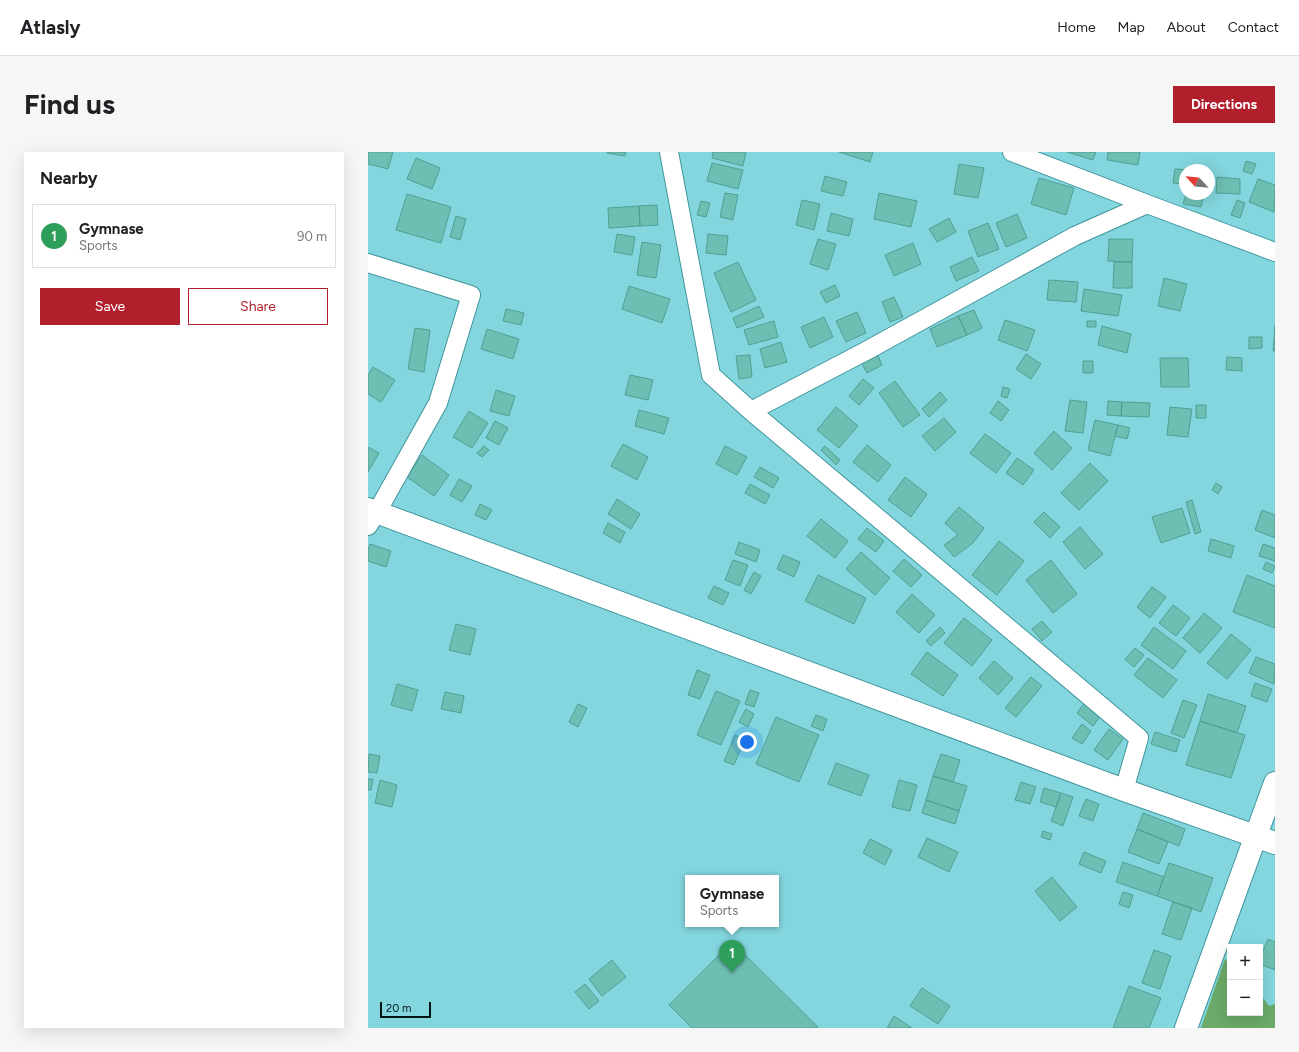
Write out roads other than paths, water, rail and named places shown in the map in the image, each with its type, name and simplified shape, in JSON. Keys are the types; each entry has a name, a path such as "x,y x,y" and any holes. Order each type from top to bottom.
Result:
{"street":[{"path":"669,152 711,376 1139,738 1124,790"},
{"path":"1012,152 1275,252"},
{"path":"751,411 866,351 1075,236 1147,204"},
{"path":"368,263 471,294 438,403 371,516 1265,840"},
{"path":"1186,1028 1265,840 1275,783"}],"place":[{"name":"Gymnase","path":"732,973"}]}
